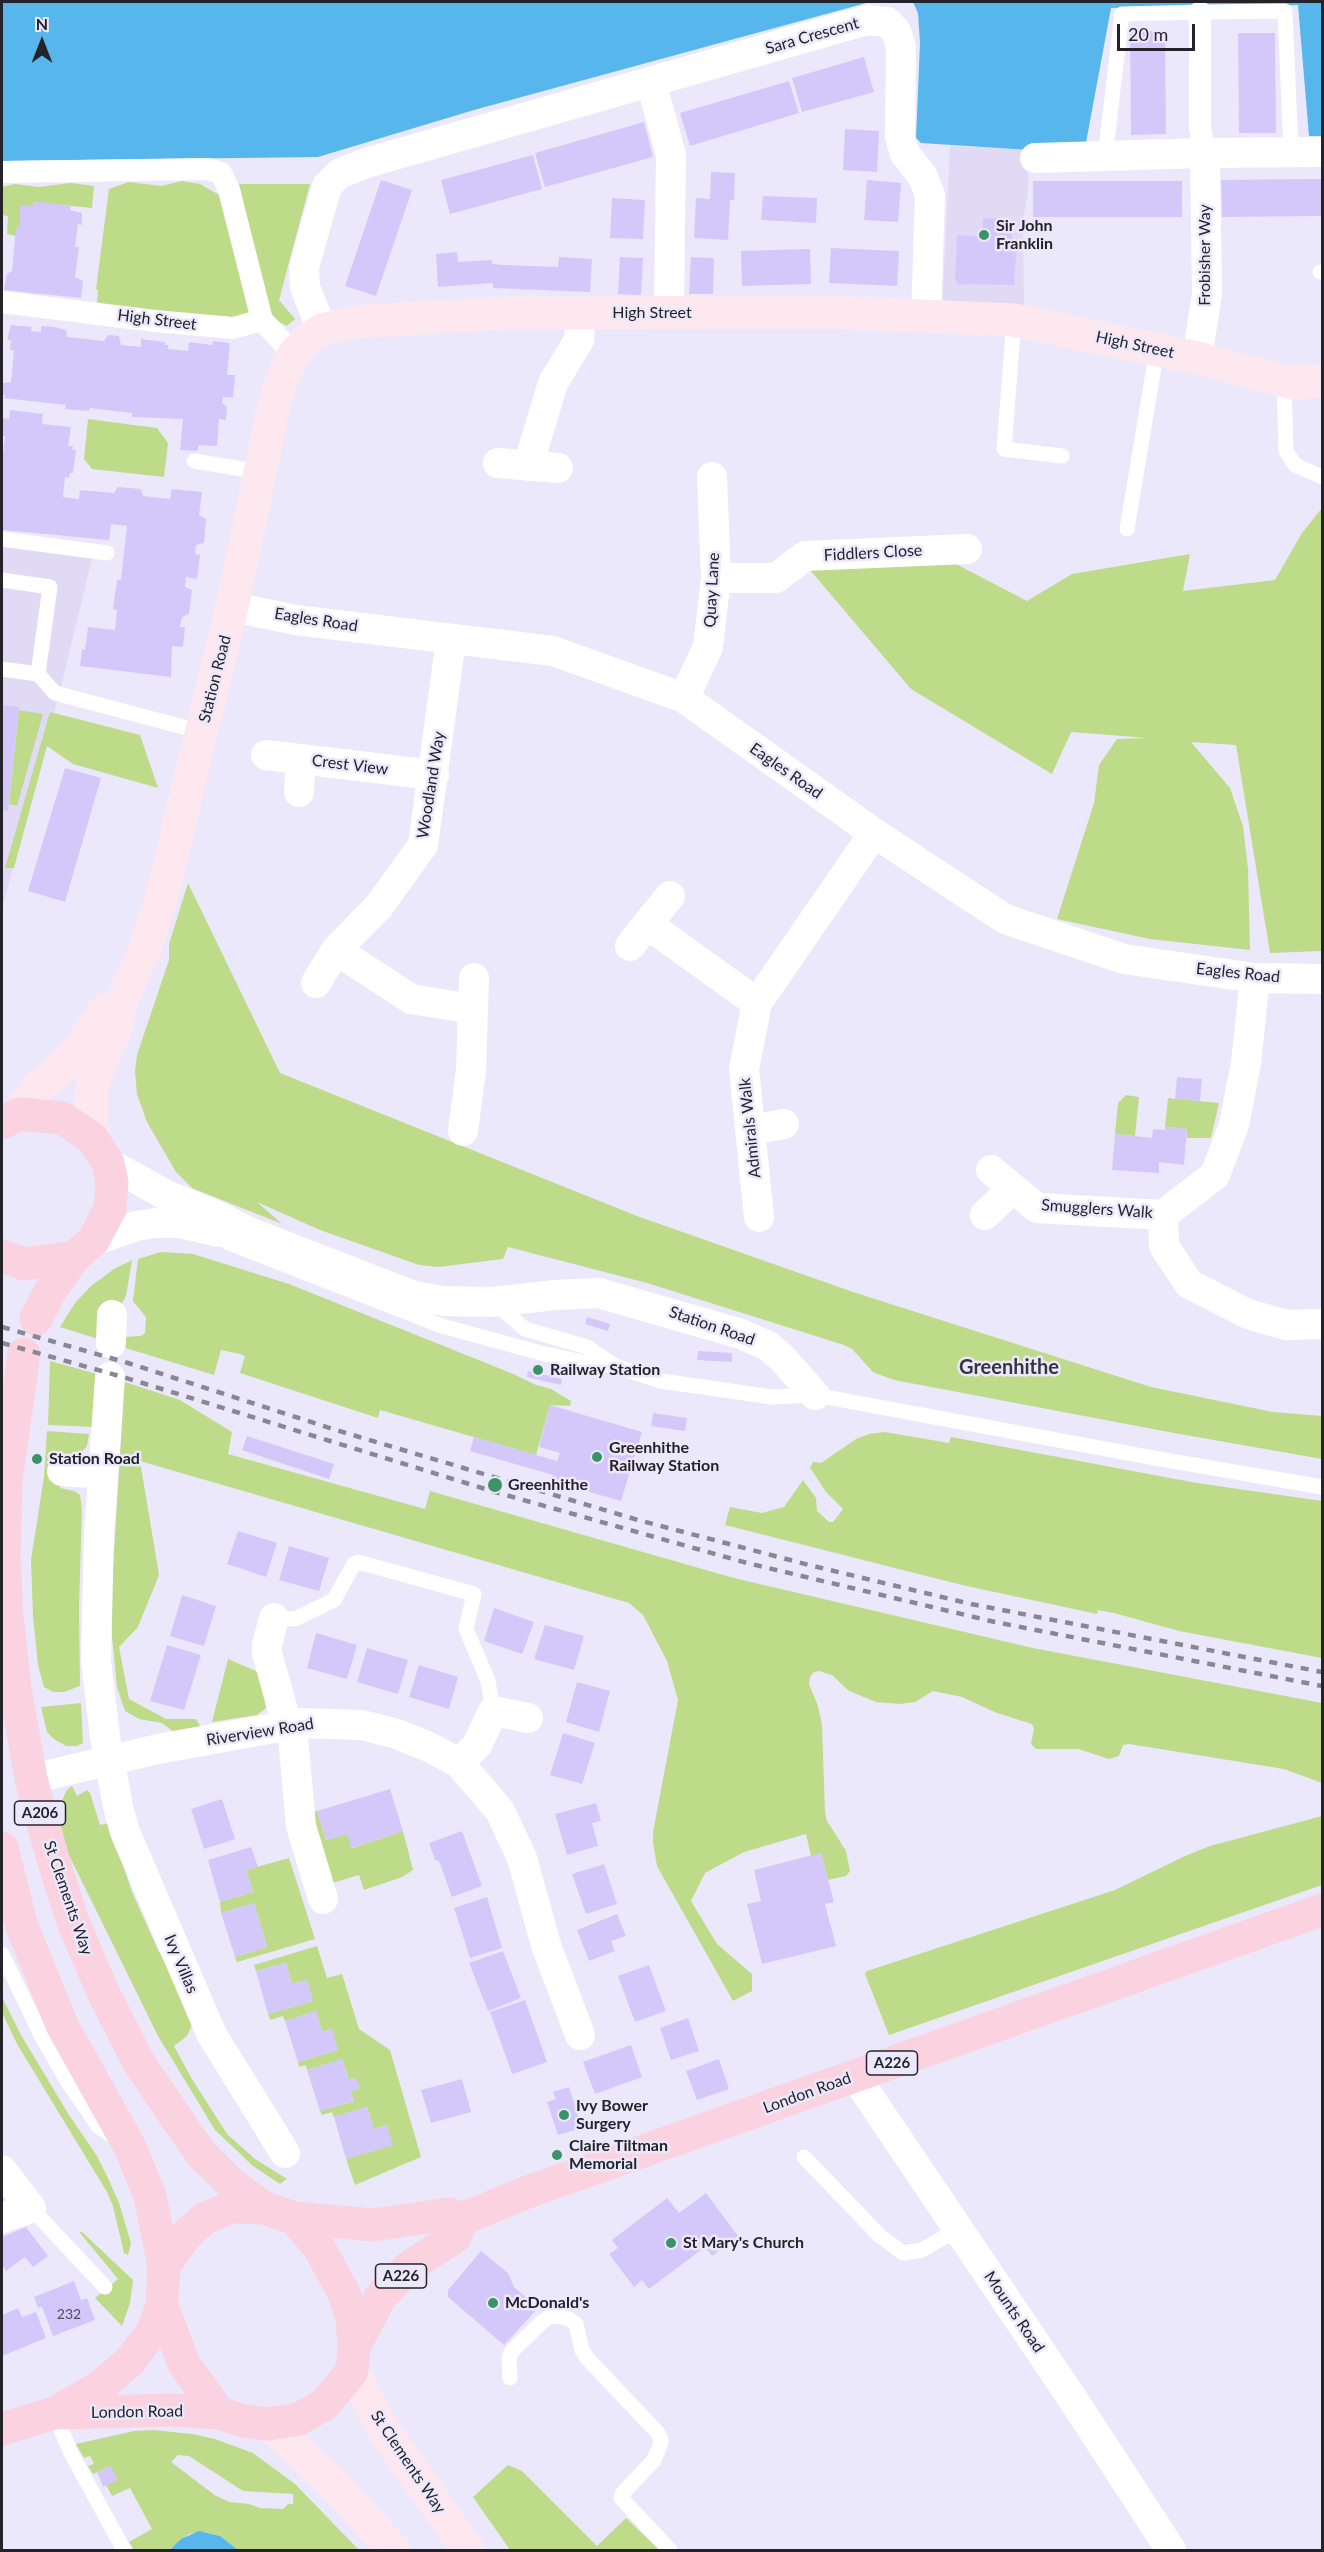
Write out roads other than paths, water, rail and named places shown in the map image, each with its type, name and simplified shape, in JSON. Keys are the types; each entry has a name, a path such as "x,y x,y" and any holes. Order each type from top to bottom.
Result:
{"main road":[{"name":"High Street","path":"294,354 308,339 322,330 354,322 439,315 830,312 1014,320 1197,358 1293,383 1323,380"},
{"name":"Station Road","path":"100,1150 91,1098 93,1080 118,1023 121,1001 137,969 153,926 232,607 275,400 294,354"},
{"name":"Station Road","path":"10,1119 36,1088 72,1058 104,1011 121,1001"},
{"path":"10,1119 62,1118 100,1150 112,1183 110,1209 49,1293 36,1319"},
{"path":"2,1256 24,1264 83,1249"},
{"name":"St Clements Way","path":"24,1354 6,1481 4,1556 11,1660 31,1779 72,1919 102,1990 139,2063 201,2154 233,2185 279,2213"},
{"path":"2,1848 22,1928 62,2025 130,2147 150,2196 164,2266 162,2306 184,2364 219,2413 244,2421 269,2424 299,2419 325,2404 353,2359 352,2319 344,2293 318,2246 279,2213 231,2207 204,2219 186,2235 164,2266"},
{"name":"London Road","path":"279,2213 373,2225 449,2214 462,2219 525,2193 1323,1910"},
{"name":"A226","path":"353,2359 381,2296 409,2267 455,2237 462,2219"},
{"name":"London Road","path":"2,2429 54,2413 100,2387 130,2361 153,2331 162,2306"},
{"name":"St Clements Way","path":"353,2359 383,2429 468,2550"},
{"name":"London Road","path":"54,2413 166,2410 219,2413"},
{"path":"269,2424 329,2479 394,2550"}],"street":[{"name":"Frobisher Way","path":"1197,358 1207,294 1205,153 1200,129 1200,12"},
{"name":"Sara Crescent","path":"322,330 306,287 304,267 327,186 339,174 366,163 867,20 887,22 896,31 901,47 900,137 905,154 922,175 930,195 926,317"},
{"path":"651,82 671,155 669,313"},
{"path":"1035,158 1323,152"},
{"path":"2,172 208,169 221,174 229,190 262,320 294,354"},
{"name":"High Street","path":"2,302 233,328 262,320"},
{"path":"528,466 554,383 579,340 581,314"},
{"path":"498,463 558,468"},
{"name":"Quay Lane","path":"684,698 708,647 716,578 712,477"},
{"name":"Fiddlers Close","path":"716,578 776,578 805,556 967,549"},
{"name":"Eagles Road","path":"232,607 296,620 553,651 684,698 874,833 1005,919 1124,959 1255,978 1323,979"},
{"name":"Woodland Way","path":"316,983 336,950 380,906 423,845 451,639"},
{"name":"Crest View","path":"266,755 434,775"},
{"path":"299,792 301,759"},
{"name":"Admirals Walk","path":"759,1217 744,1069 757,1004 874,833"},
{"path":"670,896 638,935 757,1004"},
{"path":"336,950 411,999 473,1009"},
{"path":"464,1131 471,1071 474,978"},
{"name":"Smugglers Walk","path":"985,1215 1002,1179 1037,1208 1163,1215 1215,1175 1234,1125 1246,1063 1255,978"},
{"path":"751,1130 784,1124"},
{"name":"Station Road","path":"100,1150 166,1195 220,1217 249,1232 414,1296 444,1301 494,1302 595,1292 741,1334 768,1346 815,1395"},
{"path":"1163,1215 1164,1246 1189,1284 1248,1314 1286,1325 1323,1324"},
{"name":"Station Road","path":"83,1249 136,1226 154,1223 180,1223 216,1232 249,1232"},
{"path":"109,1760 96,1661 96,1585 110,1377"},
{"path":"62,1471 103,1474"},
{"path":"274,1618 267,1649 294,1744 301,1826 323,1899"},
{"path":"459,1763 477,1745 493,1711 528,1718"},
{"name":"Riverview Road","path":"31,1779 109,1760 287,1725 339,1722 372,1727 421,1743 459,1763 500,1811 522,1858 546,1945 580,2035"},
{"name":"Ivy Villas","path":"109,1760 125,1832 212,2035 285,2153"},
{"name":"Mounts Road","path":"855,2076 1171,2550"},
{"path":"2,2170 31,2208 2,2218"}],"lane":[{"path":"1105,156 1122,14 1200,12 1285,11 1291,153"},
{"path":"1014,320 1004,449 1062,456"},
{"path":"1127,529 1154,367 1159,351"},
{"path":"1284,381 1286,451 1295,465 1323,477"},
{"path":"194,461 260,472"},
{"path":"2,539 107,554"},
{"path":"2,580 50,587 38,674"},
{"path":"2,669 38,674 55,693 202,732"},
{"name":"Station Road","path":"216,1232 229,1243 432,1323 486,1340 597,1365 615,1366 657,1380 708,1389 772,1397 815,1395"},
{"name":"Station Road","path":"494,1302 525,1329 587,1347 615,1366"},
{"path":"815,1395 1201,1467 1323,1487"},
{"path":"274,1618 295,1619 334,1600 354,1564 358,1562 474,1594 466,1629 488,1681 493,1711"},
{"path":"2,1953 43,2039 86,2110 98,2126 130,2147"},
{"path":"804,2157 880,2236 903,2253 922,2250 958,2229"},
{"path":"31,2208 105,2287"},
{"path":"510,2378 509,2358 512,2350 542,2322 549,2317 557,2316 569,2319 576,2324 582,2350 587,2358 661,2439 654,2460 622,2496 670,2550"},
{"path":"54,2413 71,2453 124,2550"}],"water":[{"path":"2,2 870,2 474,110 318,157 2,161"},
{"path":"913,2 1322,2 1322,136 1309,136 1298,5 1111,8 1085,148 1029,150 921,143 916,138 920,43 918,13"},
{"path":"199,2531 220,2536 238,2550 170,2550 181,2539"}],"railway":[{"path":"2,1327 128,1363 336,1430 638,1520 809,1565 971,1604 1322,1672"},
{"path":"2,1343 123,1377 495,1492 747,1563 995,1622 1322,1686"}],"place":[{"name":"Sir John Franklin","path":"984,235"},
{"name":"Railway Station","path":"538,1370"},
{"name":"Greenhithe Railway Station","path":"597,1457"},
{"name":"Station Road","path":"37,1459"},
{"name":"Greenhithe","path":"495,1485"},
{"name":"Ivy Bower Surgery","path":"564,2115"},
{"name":"Claire Tiltman Memorial","path":"557,2155"},
{"name":"St Mary's Church","path":"671,2243"},
{"name":"McDonald's","path":"493,2303"}],"district":[{"name":"Greenhithe","path":"1009,1368"}]}
